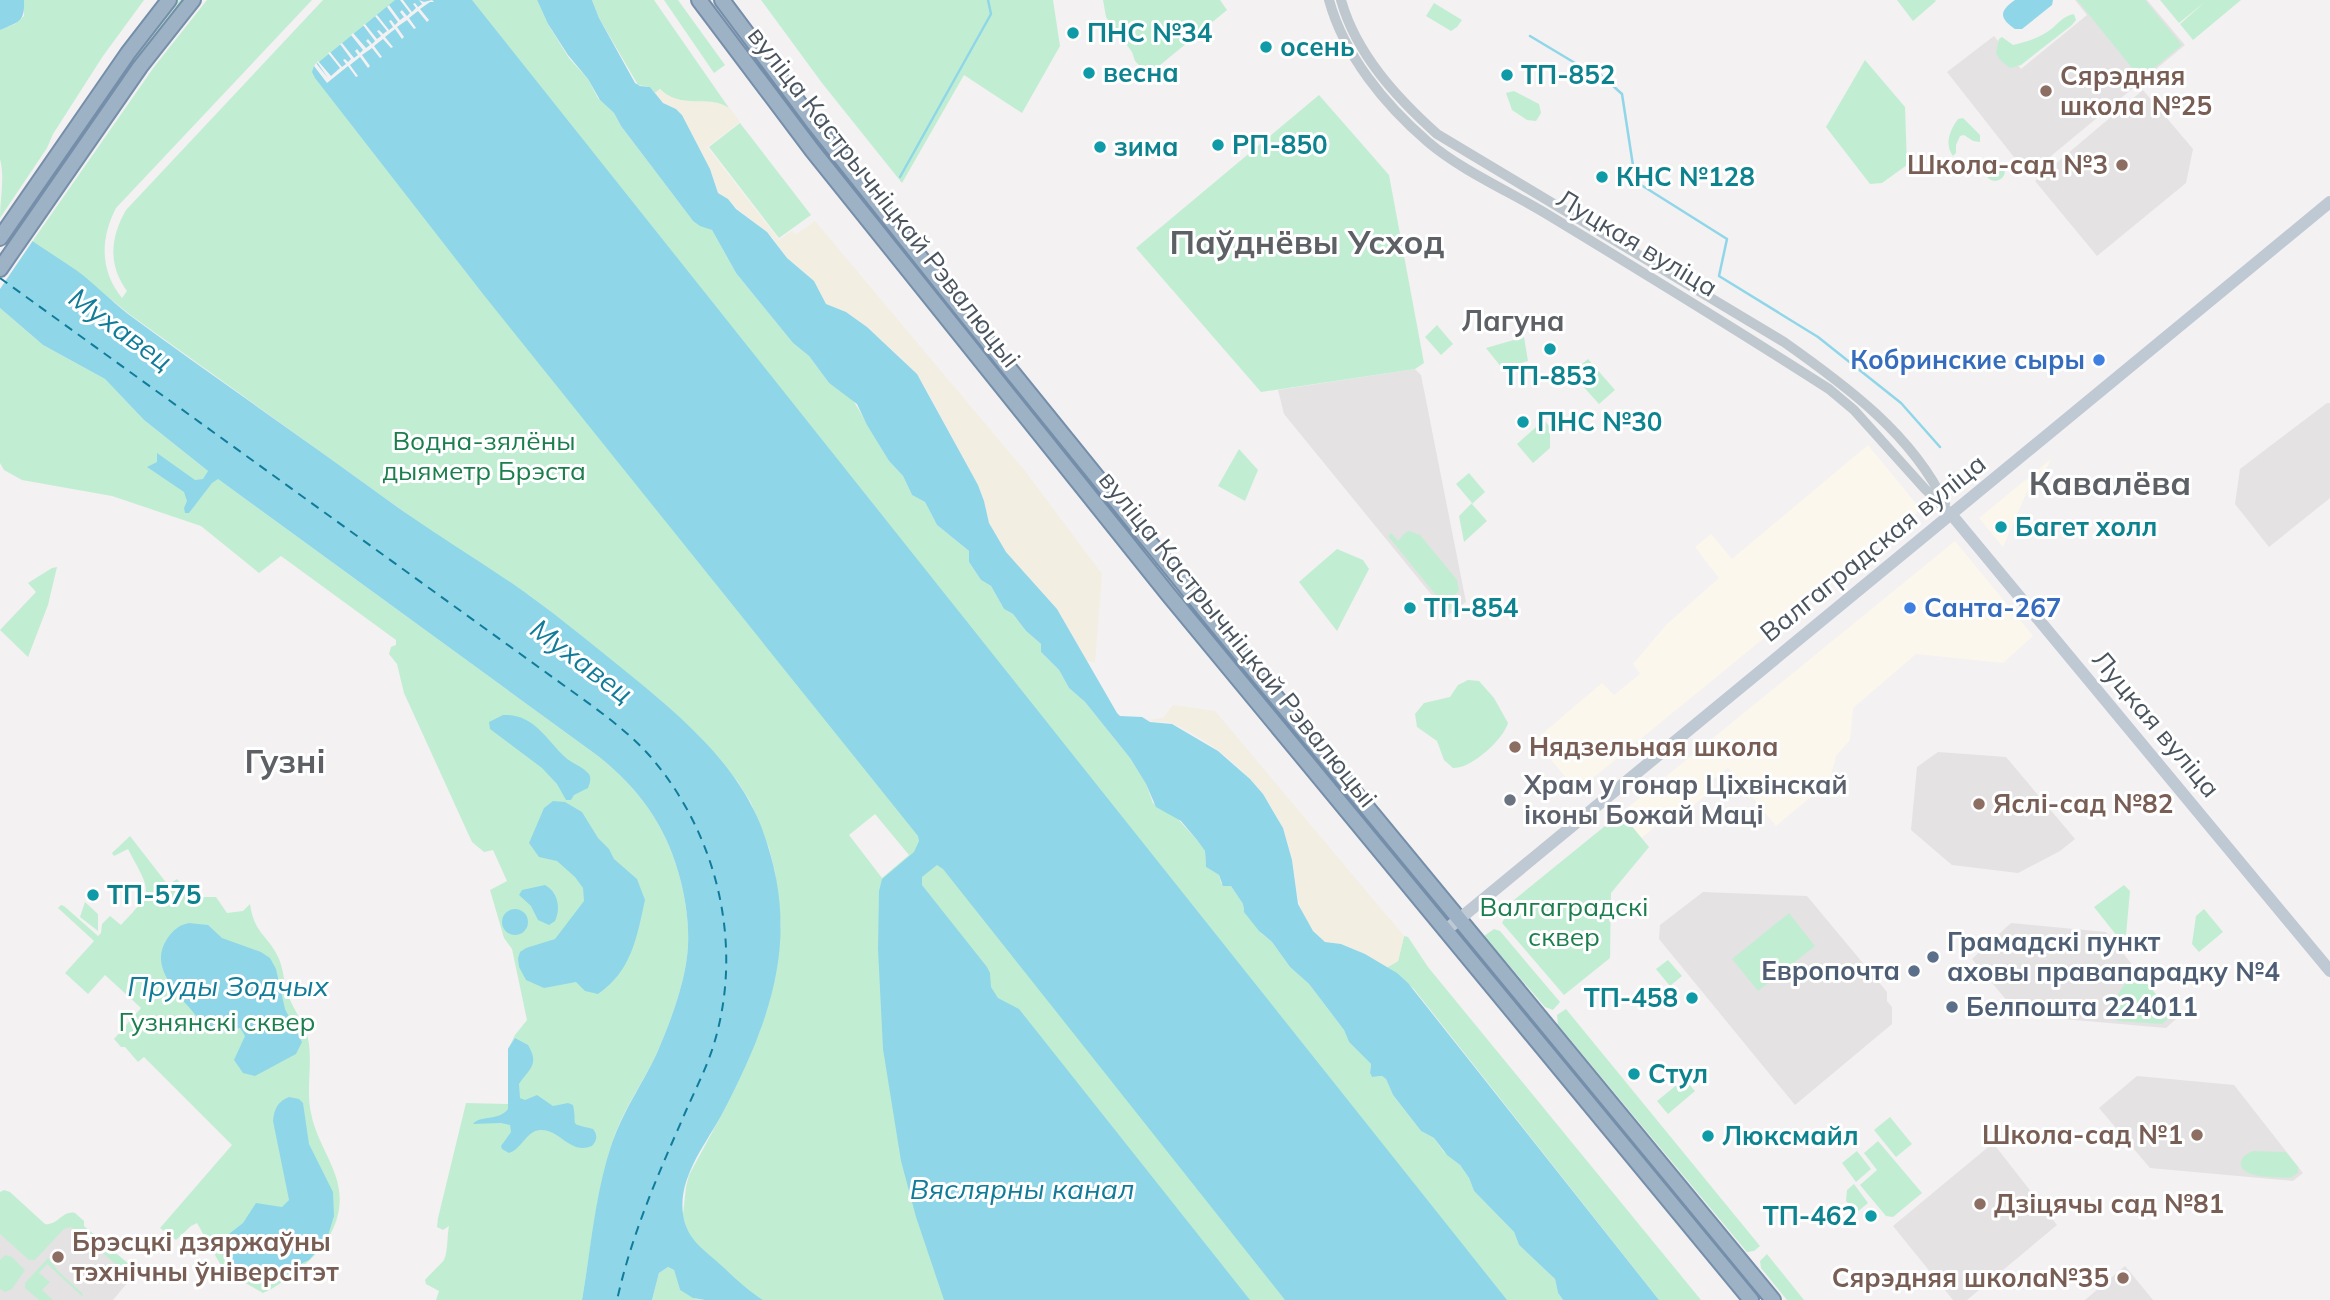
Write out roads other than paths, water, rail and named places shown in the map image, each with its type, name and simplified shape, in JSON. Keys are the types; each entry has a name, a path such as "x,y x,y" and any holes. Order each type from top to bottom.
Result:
{"highway":[{"path":"0,238 128,52 169,0"},
{"path":"0,269 140,67 193,0"},
{"name":"вуліца Кастрычніцкай Рэвалюцыі","path":"699,0 901,262 1256,701 1751,1300"},
{"name":"вуліца Кастрычніцкай Рэвалюцыі","path":"722,0 816,127 1240,653 1773,1300"},
{"path":"879,234 893,222"},
{"path":"901,262 915,251"},
{"path":"1227,665 1240,653"},
{"path":"1256,701 1270,690"}],"main road":[{"name":"Валгаградская вуліца","path":"1446,930 1948,510 2330,202"},
{"name":"Луцкая вуліца","path":"1948,510 2330,971"}],"street":[{"name":"Луцкая вуліца","path":"1329,0 1337,24 1353,54 1387,101 1429,143 1829,389 1854,410 1925,489 1948,510"},
{"name":"Луцкая вуліца","path":"1341,0 1363,47 1396,95 1437,134 1745,319 1836,379 1899,439 1934,482 1948,510"},
{"path":"1495,184 1502,172"},
{"path":"1738,331 1745,319"}],"water":[{"path":"0,0 24,0 24,7 20,20 0,30"},
{"name":"Вяслярны канал","path":"395,0 472,0 1507,1300 1285,1300 943,869 937,865 922,877 922,885 987,967 991,987 998,998 1019,1009 1250,1300 944,1300 916,1217 901,1161 883,1049 878,949 879,891 882,879 914,852 919,841 918,836 483,294 315,78 312,72 314,66"},
{"path":"537,0 592,0 635,83 650,87 663,103 682,115 710,169 718,193 767,232 787,258 814,281 826,304 846,312 867,327 917,374 978,485 989,523 1006,552 1057,609 1117,713 1120,716 1142,717 1150,722 1172,724 1218,751 1250,779 1263,794 1283,828 1292,860 1298,904 1313,931 1325,942 1341,944 1365,954 1397,973 1408,983 1659,1300 1563,1300 1558,1293 1555,1279 1519,1245 1514,1232 1474,1191 1460,1165 1447,1155 1434,1138 1421,1131 1393,1095 1386,1079 1382,1076 1372,1077 1371,1064 1349,1042 1344,1030 1309,984 1290,967 1272,942 1259,931 1244,912 1243,904 1231,886 1223,886 1219,875 1206,867 1205,851 1197,840 1181,821 1156,807 1130,758 1085,702 1069,688 1059,670 1041,652 1041,644 1013,614 1004,609 991,586 981,580 969,562 969,551 937,525 925,502 912,495 903,476 889,461 867,425 857,404 829,383 809,356 793,343 736,273 712,230 693,221 568,55 548,24"},
{"path":"2015,0 2053,0 2052,5 2022,29 2015,29 2003,15"},
{"name":"Мухавец","path":"0,219 76,270 128,314 400,509 553,614 672,710 707,744 738,783 761,826 773,866 780,904 776,975 755,1045 689,1175 683,1214 688,1231 697,1244 763,1300 693,1298 680,1290 674,1270 668,1267 659,1273 652,1300 582,1300 597,1201 606,1162 622,1120 662,1040 677,1000 687,959 688,922 681,882 669,845 651,812 627,783 598,756 218,479 189,513 185,513 187,501 184,492 147,467 157,462 157,453 195,480 203,479 208,471 144,420 105,379 43,345 0,308"},
{"path":"503,715 523,718 538,728 565,757 588,773 588,788 574,795 571,800 566,800 557,784 542,768 490,729 489,722"},
{"path":"553,801 565,802 582,812 614,859 637,879 645,900 636,939 626,964 619,975 598,994 585,991 576,982 544,988 526,980 519,967 520,952 555,939 584,901 583,888 575,877 557,861 539,857 529,843 544,808"},
{"path":"545,885 553,892 558,906 555,921 549,925 538,920 531,906 519,895 522,890"},
{"path":"515,909 524,913 528,922 524,931 515,935 506,931 502,922 506,913"},
{"name":"Пруды Зодчых","path":"189,923 208,925 222,938 270,958 276,969 285,1009 302,1042 296,1054 255,1076 243,1073 234,1060 245,1036 240,1028 215,1032 185,1003 164,973 161,956 172,933"},
{"path":"515,1038 528,1045 533,1057 532,1066 519,1084 520,1098 525,1100 537,1095 553,1106 568,1103 573,1105 575,1123 593,1129 596,1133 592,1146 577,1147 554,1133 540,1130 531,1133 509,1153 501,1146 511,1132 510,1125 473,1124 500,1115 508,1109 508,1049"},
{"path":"289,1097 299,1099 303,1103 309,1144 333,1192 334,1216 327,1239 309,1260 292,1268 256,1275 236,1271 222,1252 221,1243 225,1237 243,1223 256,1203 282,1207 289,1200 273,1121 277,1106"}],"waterway":[{"path":"900,177 991,14 988,0"},
{"path":"1530,36 1580,66"},
{"path":"1591,66 1622,94 1638,183 1727,239 1719,276 1818,337 1901,403 1940,447"}],"place":[{"name":"ПНС №34","path":"1073,33"},
{"name":"осень","path":"1266,47"},
{"name":"весна","path":"1089,73"},
{"name":"ТП-852","path":"1507,75"},
{"name":"Сярэдняя школа №25","path":"2046,91"},
{"name":"РП-850","path":"1218,145"},
{"name":"зима","path":"1100,147"},
{"name":"Школа-сад №3","path":"2122,165"},
{"name":"КНС №128","path":"1602,177"},
{"name":"ТП-853","path":"1550,349"},
{"name":"Кобринские сыры","path":"2099,360"},
{"name":"ПНС №30","path":"1523,422"},
{"name":"Багет холл","path":"2001,527"},
{"name":"ТП-854","path":"1410,608"},
{"name":"Санта-267","path":"1910,608"},
{"name":"Нядзельная школа","path":"1515,747"},
{"name":"Храм у гонар Ціхвінскай іконы Божай Маці","path":"1510,800"},
{"name":"Яслі-сад №82","path":"1979,804"},
{"name":"ТП-575","path":"93,895"},
{"name":"Грамадскі пункт аховы правапарадку №4","path":"1933,957"},
{"name":"Европочта","path":"1914,971"},
{"name":"ТП-458","path":"1692,998"},
{"name":"Белпошта 224011","path":"1952,1007"},
{"name":"Стул","path":"1634,1074"},
{"name":"Школа-сад №1","path":"2197,1135"},
{"name":"Люксмайл","path":"1708,1136"},
{"name":"Дзіцячы сад №81","path":"1980,1204"},
{"name":"ТП-462","path":"1871,1216"},
{"name":"Брэсцкі дзяржаўны тэхнічны ўніверсітэт","path":"58,1257"},
{"name":"Сярэдняя школа№35","path":"2123,1278"}],"district":[{"name":"Паўднёвы Усход","path":"1307,242"},
{"name":"Лагуна","path":"1513,321"},
{"name":"Кавалёва","path":"2110,483"},
{"name":"Гузні","path":"285,761"}],"park label":[{"name":"Водна-зялёны дыяметр Брэста","path":"484,456"},
{"name":"Валгаградскі сквер","path":"1564,922"},
{"name":"Гузнянскі сквер","path":"217,1022"}]}
